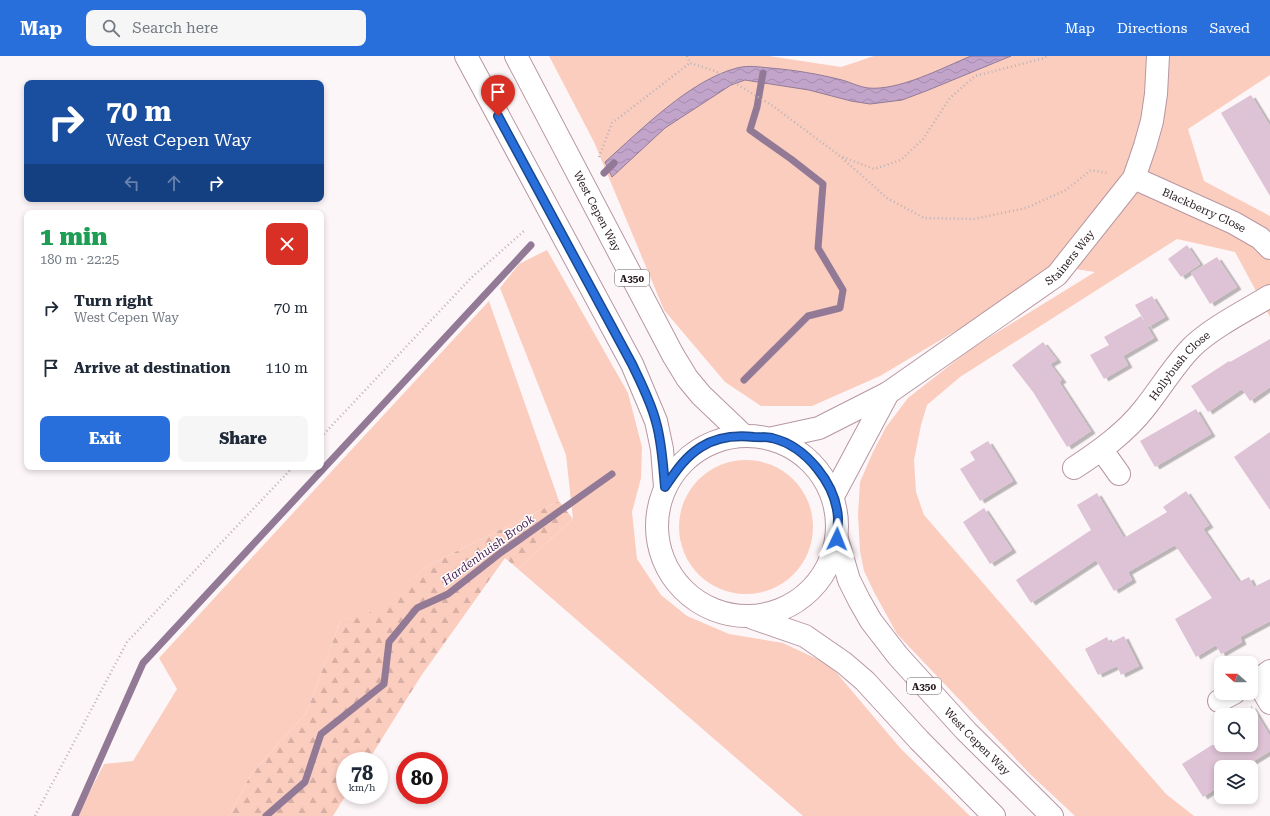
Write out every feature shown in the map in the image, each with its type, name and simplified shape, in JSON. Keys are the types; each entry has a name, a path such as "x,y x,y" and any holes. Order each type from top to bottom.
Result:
{"main road":[{"path":"466,56 632,364 656,421 662,450 665,487"},
{"name":"West Cepen Way","path":"516,56 672,355 687,378 701,395 744,436"},
{"name":"Stainers Way","path":"773,438 819,428 888,393 1057,275 1134,178 1152,121 1156,94 1158,56"},
{"name":"Blackberry Close","path":"1134,178 1234,223 1260,238 1270,248"},
{"name":"Hollybush Close","path":"1074,468 1102,450 1128,428 1145,409 1176,364 1192,347 1212,331 1270,296"},
{"name":"Stainers Way","path":"833,496 888,393"},
{"path":"750,617 774,613 796,602 817,583 829,564 837,539 838,517 833,496 824,476 810,460 792,447 773,438 744,436 728,437 702,447 680,464 665,487 657,513 657,539 665,564 679,586 700,603 724,614 750,617 805,636 844,663 865,681 919,740 994,816"},
{"path":"1102,450 1119,474"},
{"name":"West Cepen Way","path":"837,539 849,580 871,621 898,656 966,731 1052,816"},
{"path":"1259,679 1270,704"}],"path":[{"path":"687,56 690,63 715,71 773,106 840,156 887,198 924,218 974,219 1026,208 1066,190 1090,170 1134,178"},
{"path":"840,156 874,169 901,160 923,139 950,98 975,76 1045,58 1047,56"},
{"path":"599,157 612,123 690,63"},
{"path":"324,434 471,278 524,231"},
{"path":"35,816 127,642 290,470"}],"green space":[{"path":"549,56 769,56 841,67 874,56 1270,56 1270,75 1188,129 1204,181 1270,216 1270,317 1235,252 1177,239 960,377 927,405 921,425 914,460 916,492 924,515 1166,794 1194,816 1075,816 1030,774 897,634 864,571 860,551 858,515 860,482 886,427 908,398 972,348 1095,272 1055,266 964,326 880,376 812,406 761,406 725,382 664,310 594,142"},
{"path":"547,250 628,393 642,447 641,478 632,512 637,559 661,595 687,616 729,634 783,643 830,665 901,749 970,816 803,816 518,569 573,519 566,455 500,288 519,264"},
{"path":"489,301 559,501 429,565 364,618 341,619 307,712 251,774 229,816 77,816 104,764 133,761 177,689 159,658"},
{"path":"753,460 778,468 789,475 798,484 808,501 812,514 812,540 808,553 798,570 789,579 772,589 759,593 739,594 714,586 703,579 694,570 684,553 680,540 679,520 687,495 694,484 703,475 720,465 733,461"},
{"path":"559,501 573,519 518,569 505,558 421,676 374,752 336,752 336,804 340,804 333,816 229,816 251,774 307,712 341,619 364,617 429,565"}],"water":[{"path":"971,56 1011,56 902,100 870,104 851,101 809,90 745,80 731,85 665,128 612,177 605,162 650,121 684,95 719,74 737,68 754,66 797,71 842,80 868,88 880,88 893,86 920,78"}],"building":[{"path":"1251,95 1270,126 1270,196 1221,113"},
{"path":"1187,245 1200,264 1181,277 1168,259"},
{"path":"1217,257 1237,287 1210,304 1191,273"},
{"path":"1152,296 1165,317 1148,327 1135,305"},
{"path":"1141,316 1154,338 1123,356 1128,365 1104,379 1090,355 1109,345 1104,337"},
{"path":"1270,339 1270,387 1250,401 1242,389 1208,412 1191,386 1229,361 1230,362"},
{"path":"1043,342 1057,360 1050,364 1062,380 1059,382 1091,431 1067,447 1033,392 1012,365"},
{"path":"1196,409 1211,434 1155,467 1140,441"},
{"path":"1270,432 1270,510 1234,457"},
{"path":"988,441 1013,481 980,501 960,469 975,460 970,452"},
{"path":"1186,491 1209,525 1203,529 1239,582 1249,577 1254,587 1270,579 1270,621 1240,637 1242,642 1221,654 1216,645 1196,657 1175,619 1212,598 1175,545 1128,572 1132,580 1114,591 1096,560 1031,603 1016,580 1091,530 1077,505 1097,493 1124,538 1167,512 1163,507"},
{"path":"984,508 1012,550 990,564 963,522"},
{"path":"1124,636 1139,666 1121,675 1117,666 1098,675 1085,649 1107,637 1110,643"},
{"path":"1258,716 1270,736 1270,751 1255,760 1214,760 1214,790 1203,797 1182,764 1214,745 1214,752 1258,752"}],"waterway":[{"name":"Hardenhuish Brook","path":"744,380 808,316 840,308 843,290 818,248 823,184 750,130 757,107 763,73"},
{"name":"Hardenhuish Brook","path":"604,173 614,163"},
{"path":"324,468 531,245"},
{"path":"75,816 143,663 322,470"},
{"name":"Hardenhuish Brook","path":"266,816 305,782 321,734 384,684 389,642 417,608 448,594 499,554 612,474"}],"route":[{"path":"498,116 632,364 656,421 662,450 665,487 680,464 702,447 728,437 744,436 773,438 801,453 810,460 824,476 833,496 838,517 837,539"}]}
